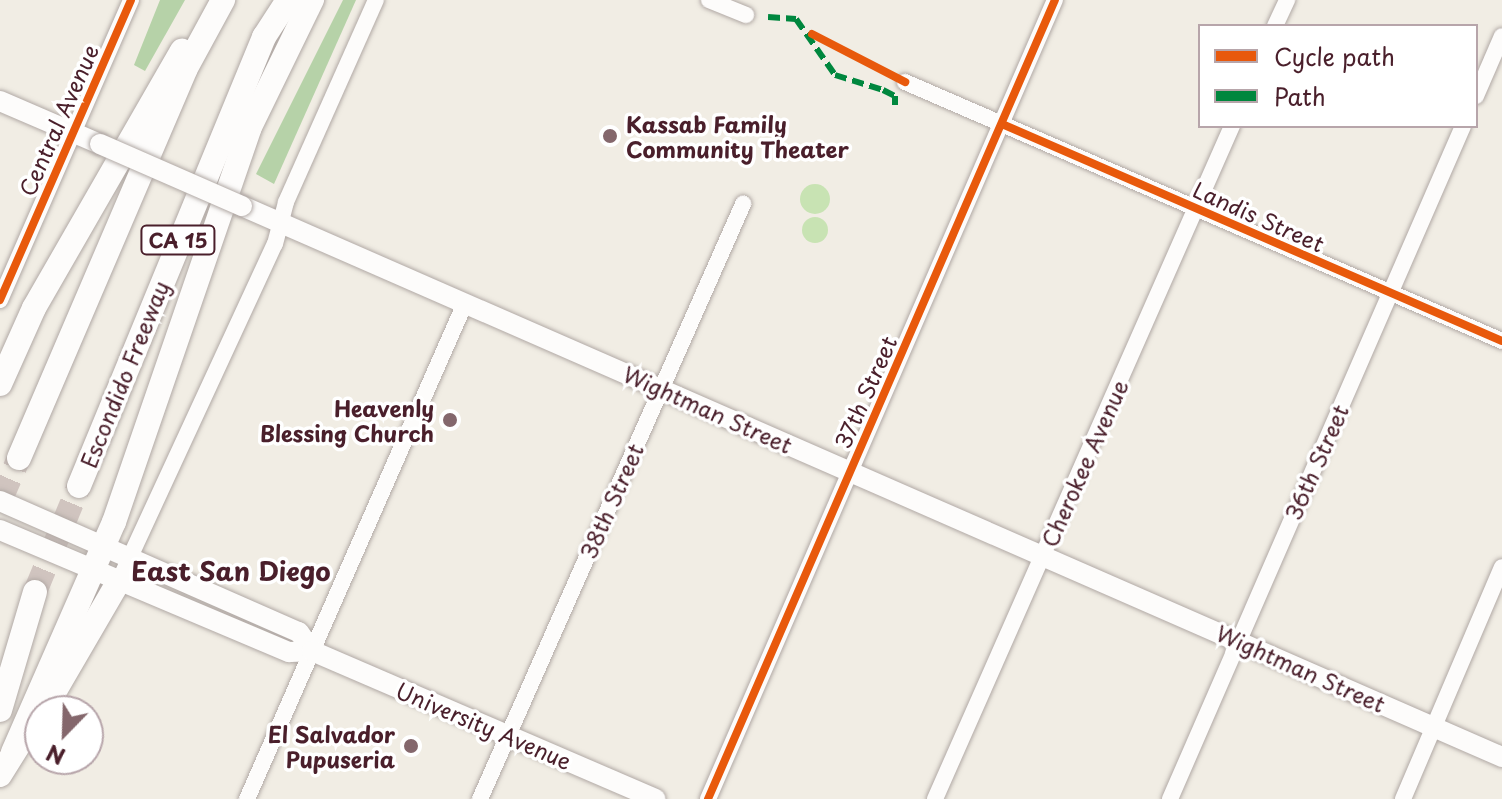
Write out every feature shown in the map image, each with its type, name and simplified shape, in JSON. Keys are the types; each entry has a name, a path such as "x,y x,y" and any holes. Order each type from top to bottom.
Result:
{"highway":[{"path":"0,384 34,308 148,99 221,0"},
{"name":"CA 15","path":"19,458 185,70 221,0"},
{"name":"Escondido Freeway","path":"79,486 264,37 288,0"},
{"path":"13,752 102,546 249,129 312,0"},
{"path":"0,348 34,308"},
{"path":"53,695 91,639 119,581"},
{"path":"0,672 35,592 0,710"},
{"path":"0,775 24,736"}],"main road":[{"name":"Wightman Street","path":"0,101 1502,757"},
{"name":"University Avenue","path":"0,501 299,632 312,651"},
{"name":"University Avenue","path":"0,530 289,652 312,651 655,799"}],"street":[{"name":"Central Avenue","path":"0,300 131,0"},
{"path":"119,581 281,222 376,0"},
{"path":"709,0 746,15"},
{"name":"37th Street","path":"708,799 1055,0"},
{"path":"1276,24 1287,0"},
{"path":"1478,91 1502,36"},
{"name":"Landis Street","path":"905,82 1502,341"},
{"name":"Cherokee Avenue","path":"935,799 1231,128"},
{"name":"36th Street","path":"1170,799 1462,128"},
{"name":"38th Street","path":"480,799 743,204"},
{"path":"247,799 465,303"},
{"path":"1403,799 1502,567"}],"green space":[{"path":"160,0 185,0 145,71 134,65"},
{"path":"343,0 356,0 274,184 256,174"},
{"path":"815,184 826,188 830,199 826,210 815,214 804,210 800,199 804,188"},
{"path":"815,217 824,221 828,230 824,239 815,243 806,239 802,230 806,221"}],"tunnel":[{"path":"0,501 19,458"},
{"path":"35,592 79,486"}],"marked path":[{"path":"768,17 796,19 835,75 883,90 895,96 895,105"}],"cycle path":[{"path":"0,300 131,0"},
{"path":"708,799 1055,0"},
{"path":"812,34 905,82"},
{"path":"1002,124 1502,341"}],"place":[{"name":"Kassab Family Community Theater","path":"610,136"},
{"name":"Heavenly Blessing Church","path":"450,420"},
{"name":"El Salvador Pupuseria","path":"411,746"}],"district":[{"name":"East San Diego","path":"231,571"}]}
